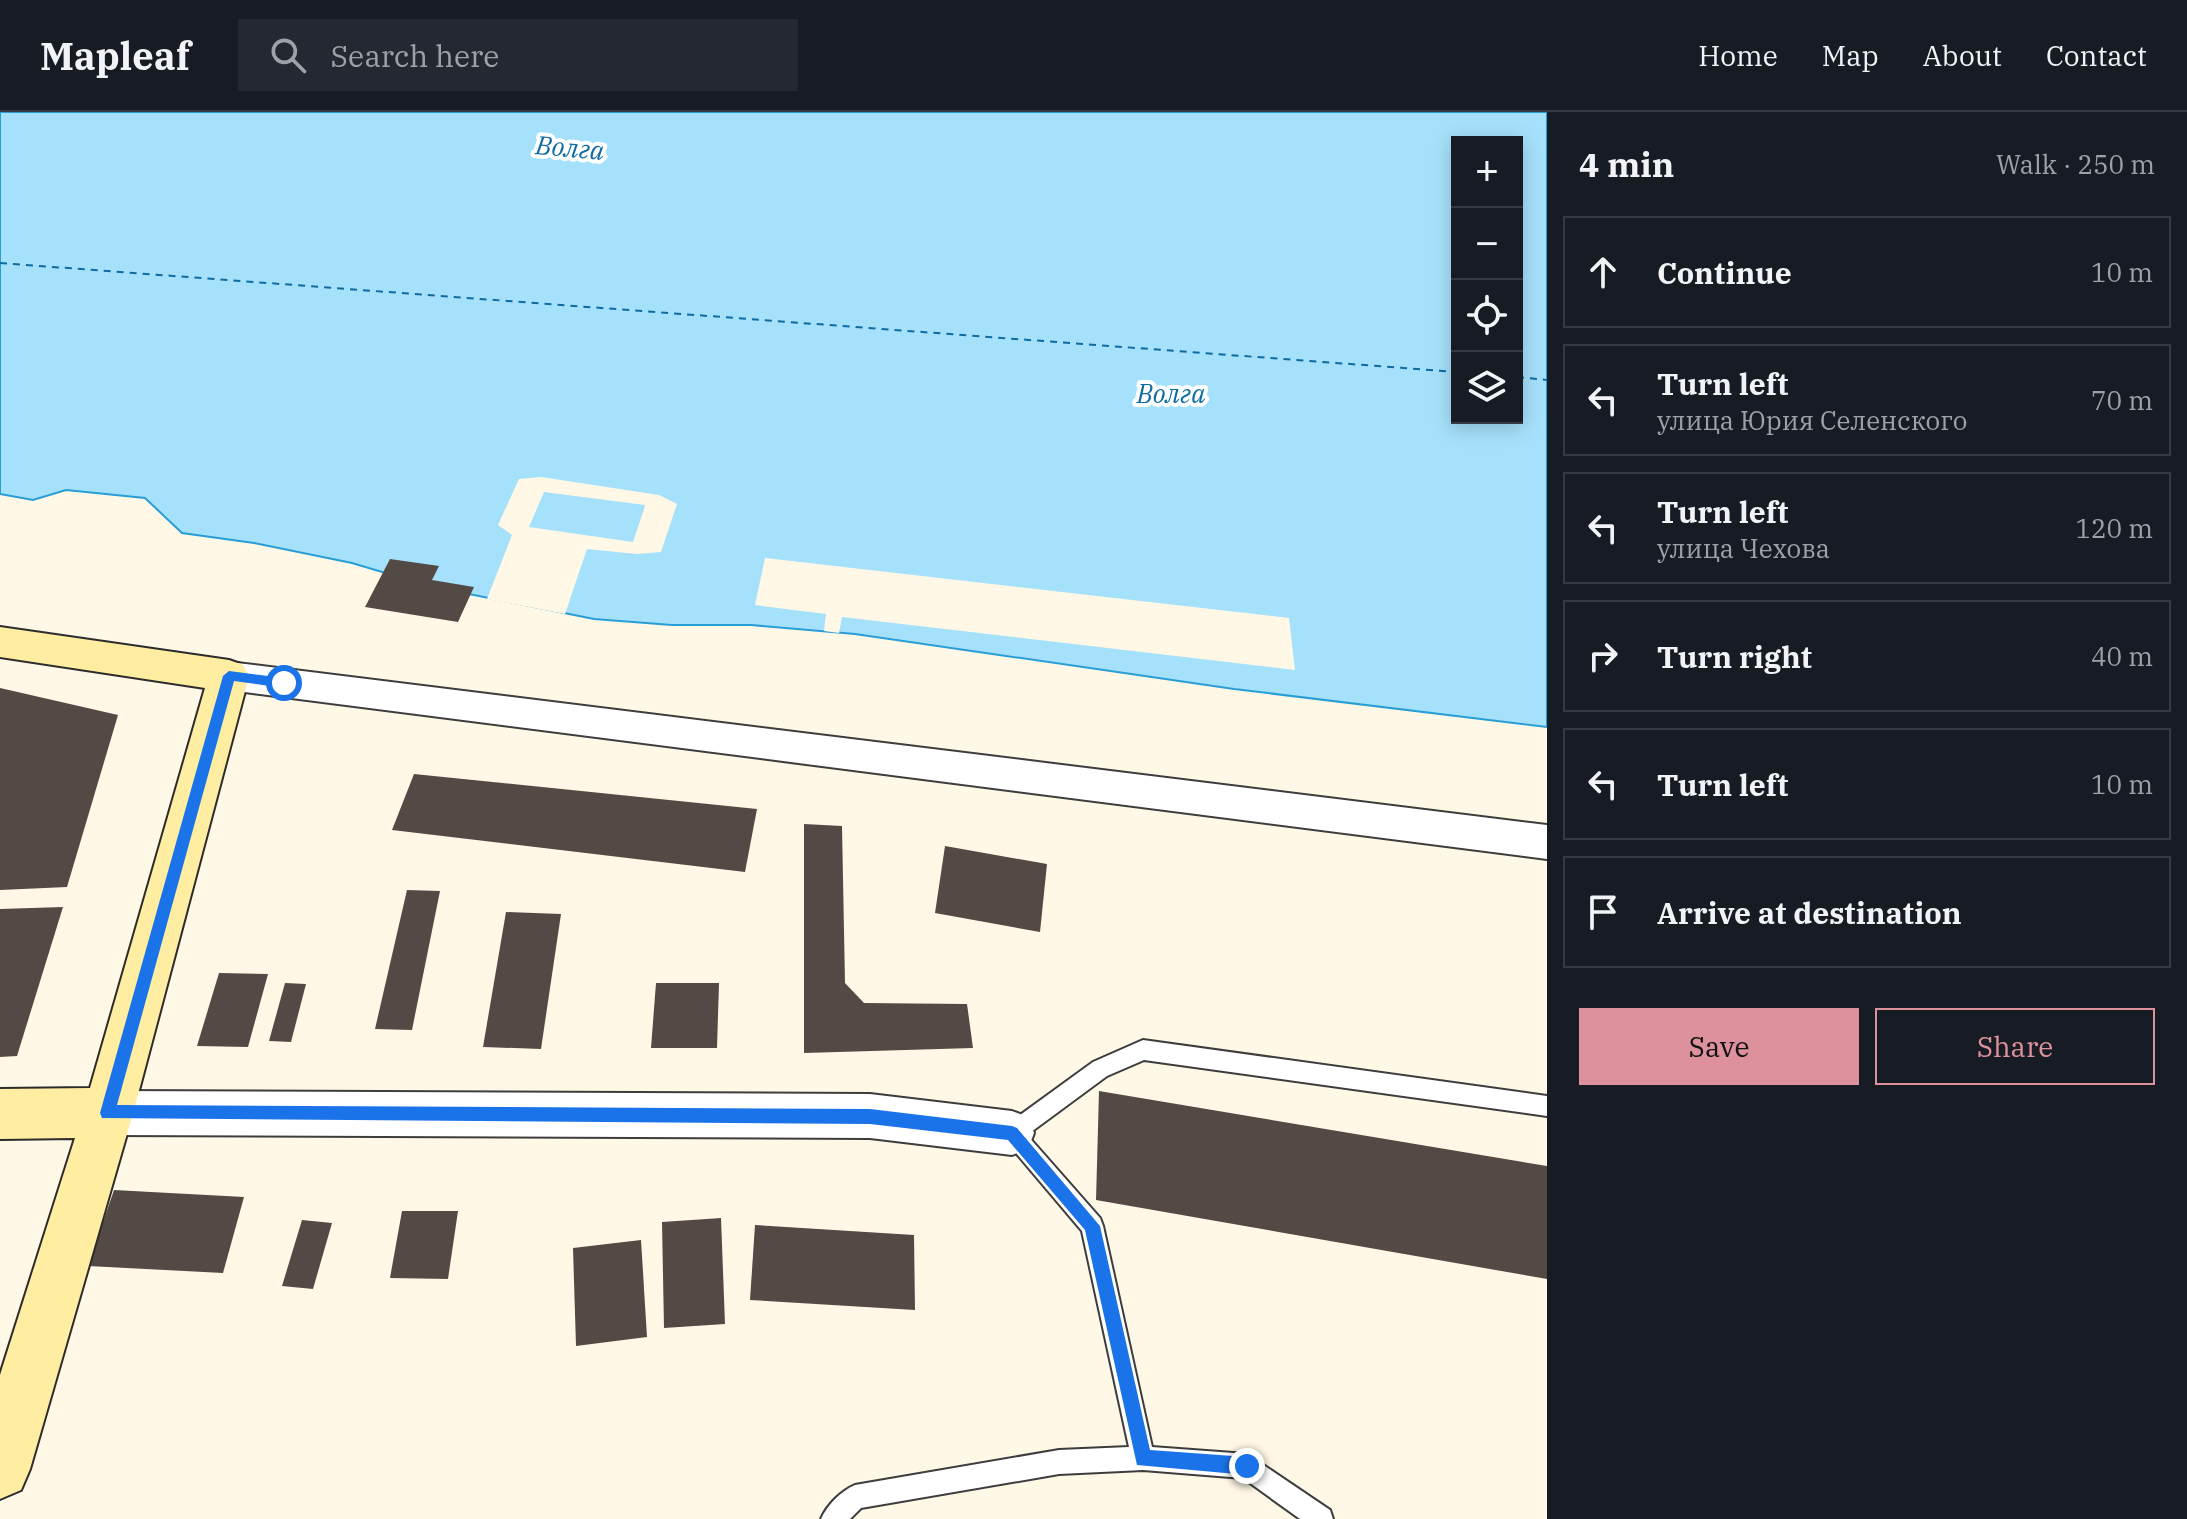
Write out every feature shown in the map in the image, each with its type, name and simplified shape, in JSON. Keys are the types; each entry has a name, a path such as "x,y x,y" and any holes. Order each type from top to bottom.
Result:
{"street":[{"path":"0,642 229,676 1547,842"},
{"path":"0,1469 108,1113 229,676"},
{"path":"0,1114 870,1116 1012,1133"}],"lane":[{"path":"1143,1458 1092,1226 1012,1133 1100,1069 1143,1050 1547,1106"},
{"path":"833,1519 855,1497 1059,1462 1143,1458 1247,1466 1321,1519"}],"water":[{"name":"Волга","path":"0,112 1547,112 1547,727 1234,689 855,634 751,625 672,625 594,619 429,586 352,563 254,543 182,533 145,498 66,490 33,500 0,494"}],"pier":[{"path":"541,477 659,495 677,504 661,552 637,554 587,549 565,614 487,599 512,535 498,525 519,479","holes":["544,492 645,505 633,542 529,527"]},
{"path":"765,558 1289,618 1295,670 842,617 839,633 824,631 826,614 755,605"}],"building":[{"path":"390,559 439,566 432,580 474,587 458,622 365,607"},
{"path":"0,688 118,715 67,887 0,890"},
{"path":"414,774 757,809 745,872 392,830"},
{"path":"804,824 842,826 845,983 864,1003 967,1004 973,1048 804,1053"},
{"path":"945,846 1047,864 1040,932 935,913"},
{"path":"407,890 440,891 412,1030 375,1029"},
{"path":"63,907 17,1056 0,1057 0,909"},
{"path":"506,912 561,914 541,1049 483,1047"},
{"path":"219,973 268,974 248,1047 197,1046"},
{"path":"285,983 306,984 291,1042 269,1041"},
{"path":"656,983 719,983 717,1048 651,1048"},
{"path":"1099,1091 1547,1166 1547,1279 1096,1200"},
{"path":"114,1190 244,1197 223,1273 88,1266"},
{"path":"402,1211 458,1211 448,1279 390,1278"},
{"path":"721,1218 725,1324 664,1328 662,1222"},
{"path":"302,1220 332,1223 313,1289 282,1286"},
{"path":"755,1225 914,1235 915,1310 750,1300"},
{"path":"641,1240 647,1337 576,1346 573,1248"}],"ferry route":[{"path":"0,263 1451,372"},
{"path":"1523,378 1547,380"}],"route":[{"path":"284,683 229,676 108,1113 870,1116 1012,1133 1092,1226 1143,1458 1247,1466"}]}
